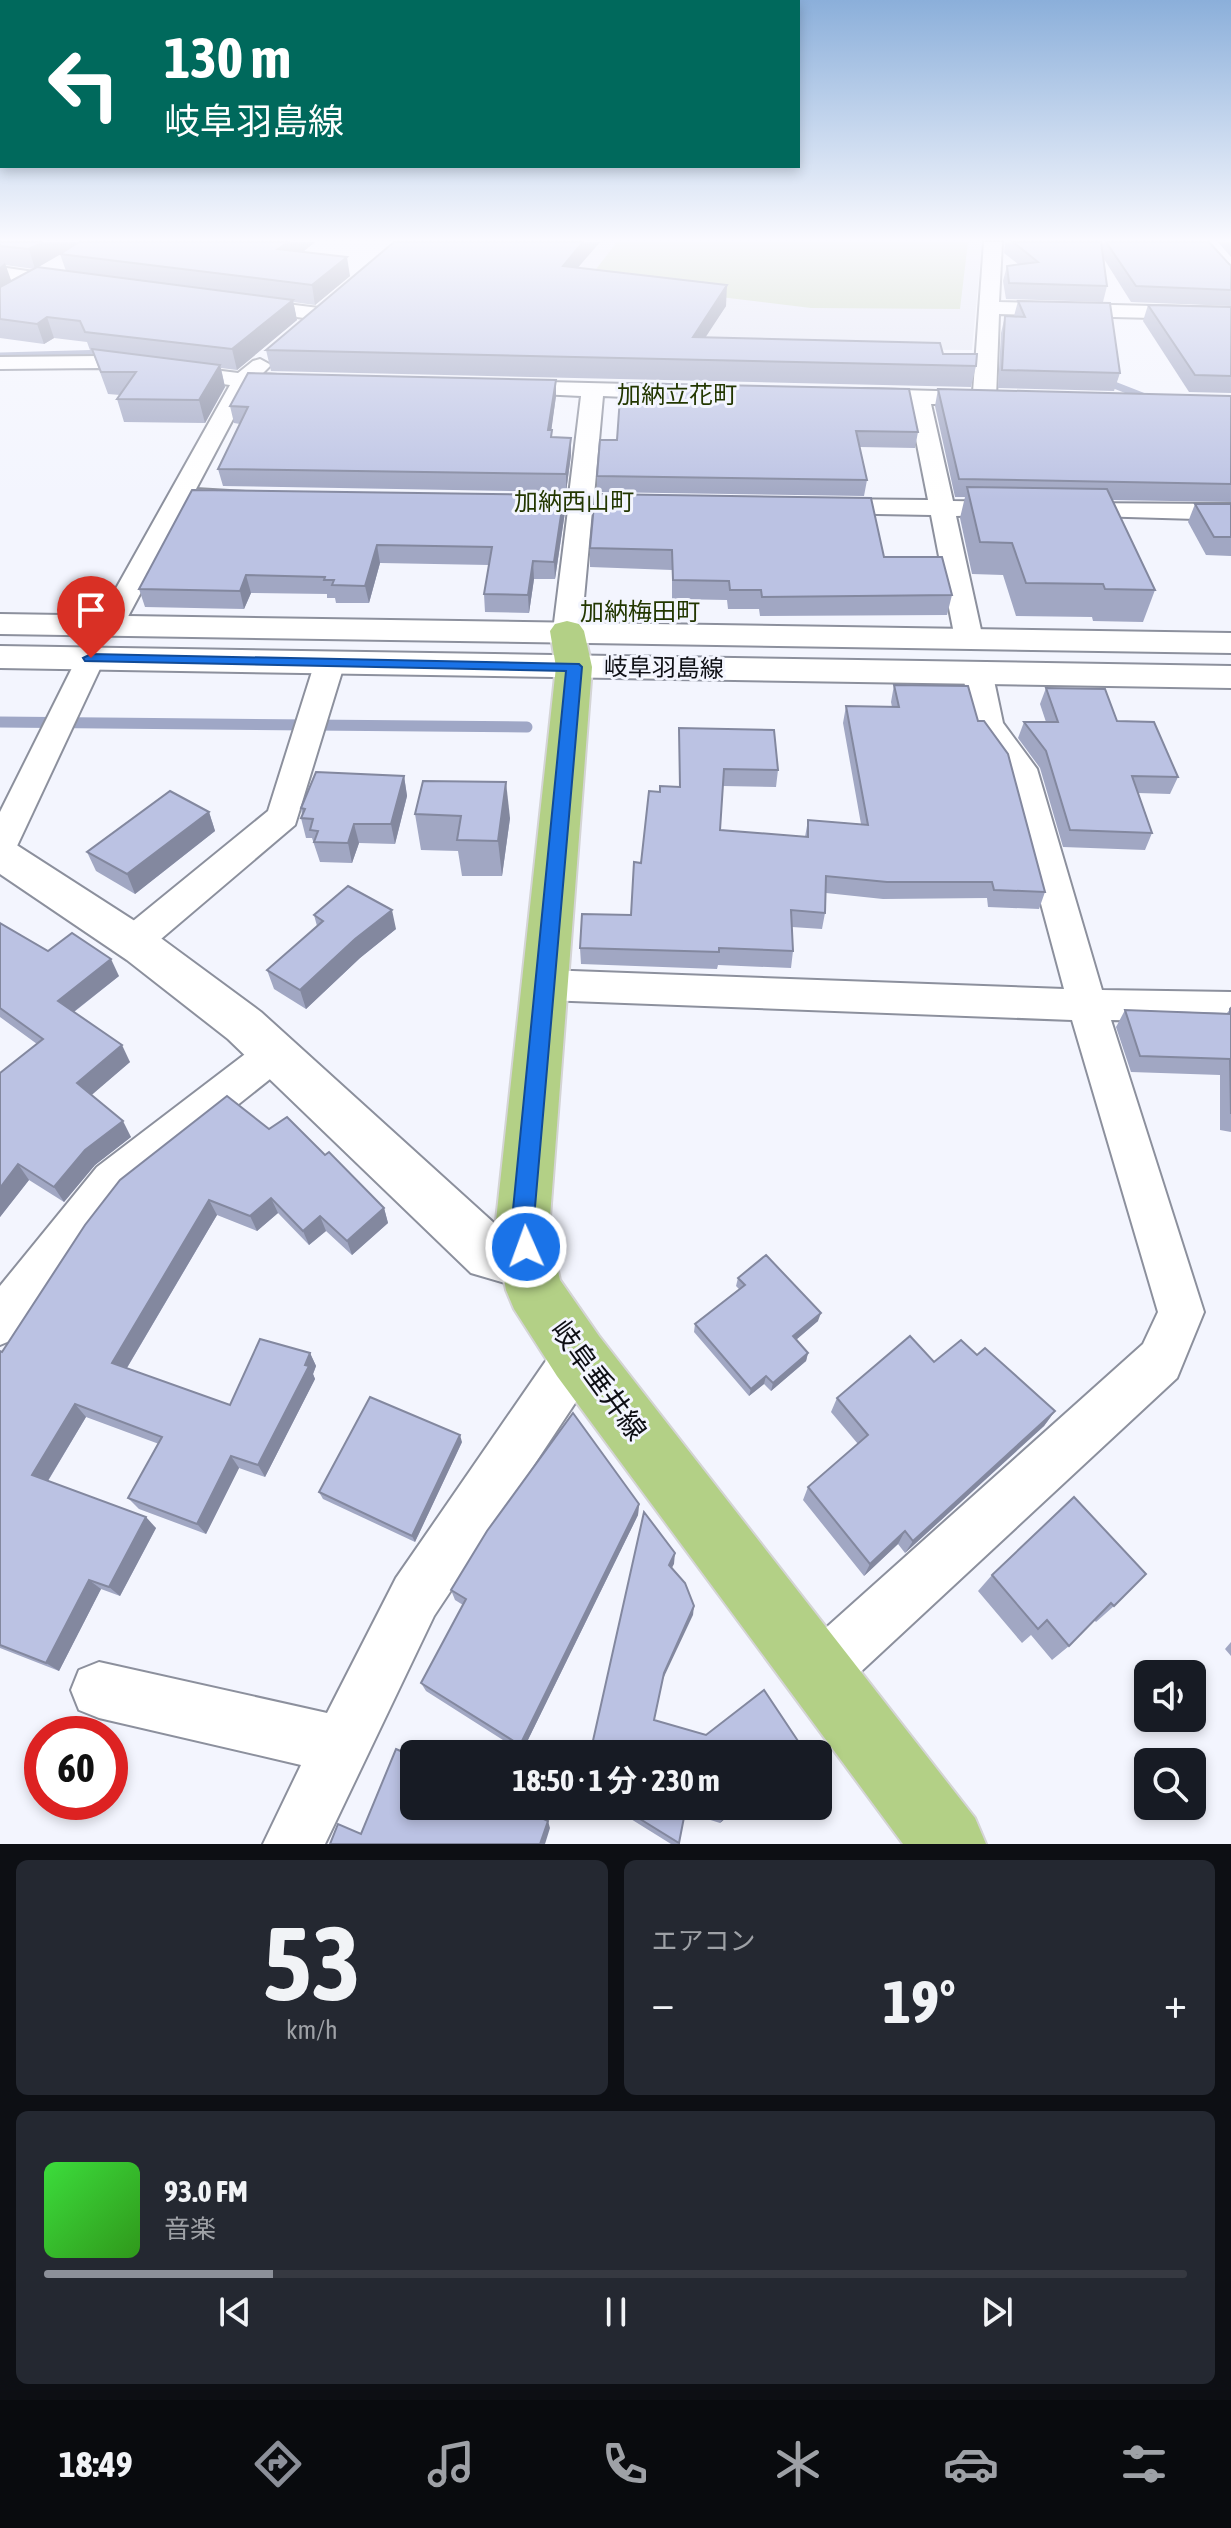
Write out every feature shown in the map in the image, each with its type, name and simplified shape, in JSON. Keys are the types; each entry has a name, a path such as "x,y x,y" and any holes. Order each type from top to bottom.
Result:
{"main road":[{"name":"岐阜羽島線","path":"0,624 109,626 571,649 973,655 1231,643"},
{"name":"岐阜羽島線","path":"0,657 330,662 571,649"},
{"name":"岐阜垂井線","path":"571,649 522,1230 534,1290 578,1356 949,1844"},
{"name":"岐阜羽島線","path":"973,655 1231,677"},
{"path":"0,854 135,940 275,1053 490,1255 529,1264"}],"street":[{"path":"298,332 303,328"},
{"path":"984,399 987,328"},
{"path":"109,626 243,380 273,353"},
{"path":"10,356 100,362 243,380 307,382"},
{"path":"482,387 686,392"},
{"path":"571,649 593,390"},
{"path":"841,396 1014,400"},
{"path":"820,1671 1160,1361 1181,1312 1087,1005 1021,769 988,724 919,398"},
{"path":"178,496 256,497"},
{"path":"488,502 675,505"},
{"path":"801,506 1231,512"},
{"path":"0,846 91,658"},
{"path":"135,940 283,817 330,662"},
{"path":"545,985 1087,1005 1231,1007"},
{"path":"0,1322 112,1180 275,1053"},
{"path":"293,1844 415,1597 578,1356"},
{"path":"99,1690 340,1745"}],"shaded area":[{"path":"318,328 974,328 972,350 299,345"}],"building":[{"path":"83,328 258,328 232,349 85,332"},
{"path":"292,328 699,328 693,337 940,343 943,354 977,354 976,366 266,350"},
{"path":"1004,328 1114,328 1120,373 1002,370"},
{"path":"1163,328 1231,328 1231,376 1195,375"},
{"path":"92,349 220,365 199,400 117,399 136,372 101,372"},
{"path":"248,373 556,380 548,430 552,430 551,437 571,438 566,474 218,469 248,407 230,406"},
{"path":"621,383 909,389 918,432 856,431 867,480 597,476 600,440 617,440"},
{"path":"938,389 1231,396 1231,484 959,479"},
{"path":"967,487 1107,489 1155,590 1105,589 1103,584 1026,583 1012,543 980,542"},
{"path":"192,490 564,495 554,562 533,561 528,595 484,594 492,547 377,545 365,586 332,585 334,580 324,580 325,577 246,575 240,591 139,589"},
{"path":"595,494 871,498 884,557 942,557 952,595 762,597 761,590 730,590 729,581 673,580 672,550 590,548"},
{"path":"1195,504 1231,504 1231,537 1214,537"},
{"path":"894,685 968,686 978,721 984,721 1008,754 1045,892 994,890 992,882 887,882 826,876 825,913 791,910 793,951 580,948 582,914 631,915 634,862 641,863 649,791 660,792 660,786 680,787 679,728 774,730 778,770 724,769 720,830 808,837 808,820 868,825 846,706 899,707"},
{"path":"1046,688 1105,689 1117,721 1154,722 1178,777 1132,776 1152,833 1070,830 1046,751 1024,722 1058,722"},
{"path":"316,772 404,776 391,824 354,824 348,843 314,842 318,831 310,830 313,819 301,818 305,809 301,808"},
{"path":"423,781 506,782 498,841 457,840 461,816 415,814"},
{"path":"170,791 209,812 127,874 87,852"},
{"path":"348,886 392,910 300,990 267,970 323,921 314,915"},
{"path":"0,923 48,951 72,933 111,959 58,1001 122,1045 77,1083 123,1121 85,1150 54,1187 18,1164 0,1188 0,1073 43,1039 0,1008"},
{"path":"1231,1008 1231,1114 1230,1059 1140,1056 1125,1010 1230,1014"},
{"path":"227,1096 269,1129 287,1117 325,1155 329,1152 384,1208 347,1241 320,1216 303,1231 271,1198 250,1216 209,1200 112,1363 230,1405 260,1339 310,1353 305,1365 309,1366 258,1465 231,1456 197,1524 128,1498 162,1437 75,1404 32,1475 146,1517 109,1587 89,1580 46,1663 0,1645 0,1351 85,1225 120,1180"},
{"path":"766,1255 821,1313 793,1336 808,1353 773,1383 766,1376 751,1389 695,1324 745,1285 738,1278"},
{"path":"910,1336 934,1362 961,1340 977,1355 985,1348 1055,1411 913,1541 905,1531 870,1564 808,1487 868,1435 837,1398"},
{"path":"370,1397 460,1435 412,1536 319,1492"},
{"path":"573,1413 639,1504 522,1740 512,1740 421,1683 466,1599 451,1590 487,1531"},
{"path":"1074,1497 1146,1574 1114,1606 1111,1603 1069,1646 1047,1620 1038,1629 992,1575"},
{"path":"644,1512 675,1553 669,1565 685,1583 694,1606 664,1673 654,1720 706,1735 764,1690 797,1740 593,1740"},
{"path":"396,1749 400,1751 400,1820 548,1821 540,1844 330,1844 338,1824 361,1834"},
{"path":"642,1820 683,1820 679,1843"}],"waterway":[{"path":"0,356 109,353"},
{"path":"1104,381 1150,399"},
{"path":"0,722 527,727"}],"district":[{"name":"加納立花町","path":"677,395"},
{"name":"加納西山町","path":"574,502"},
{"name":"加納梅田町","path":"640,612"}],"route":[{"path":"91,658 574,667 522,1230 526,1247"}]}
